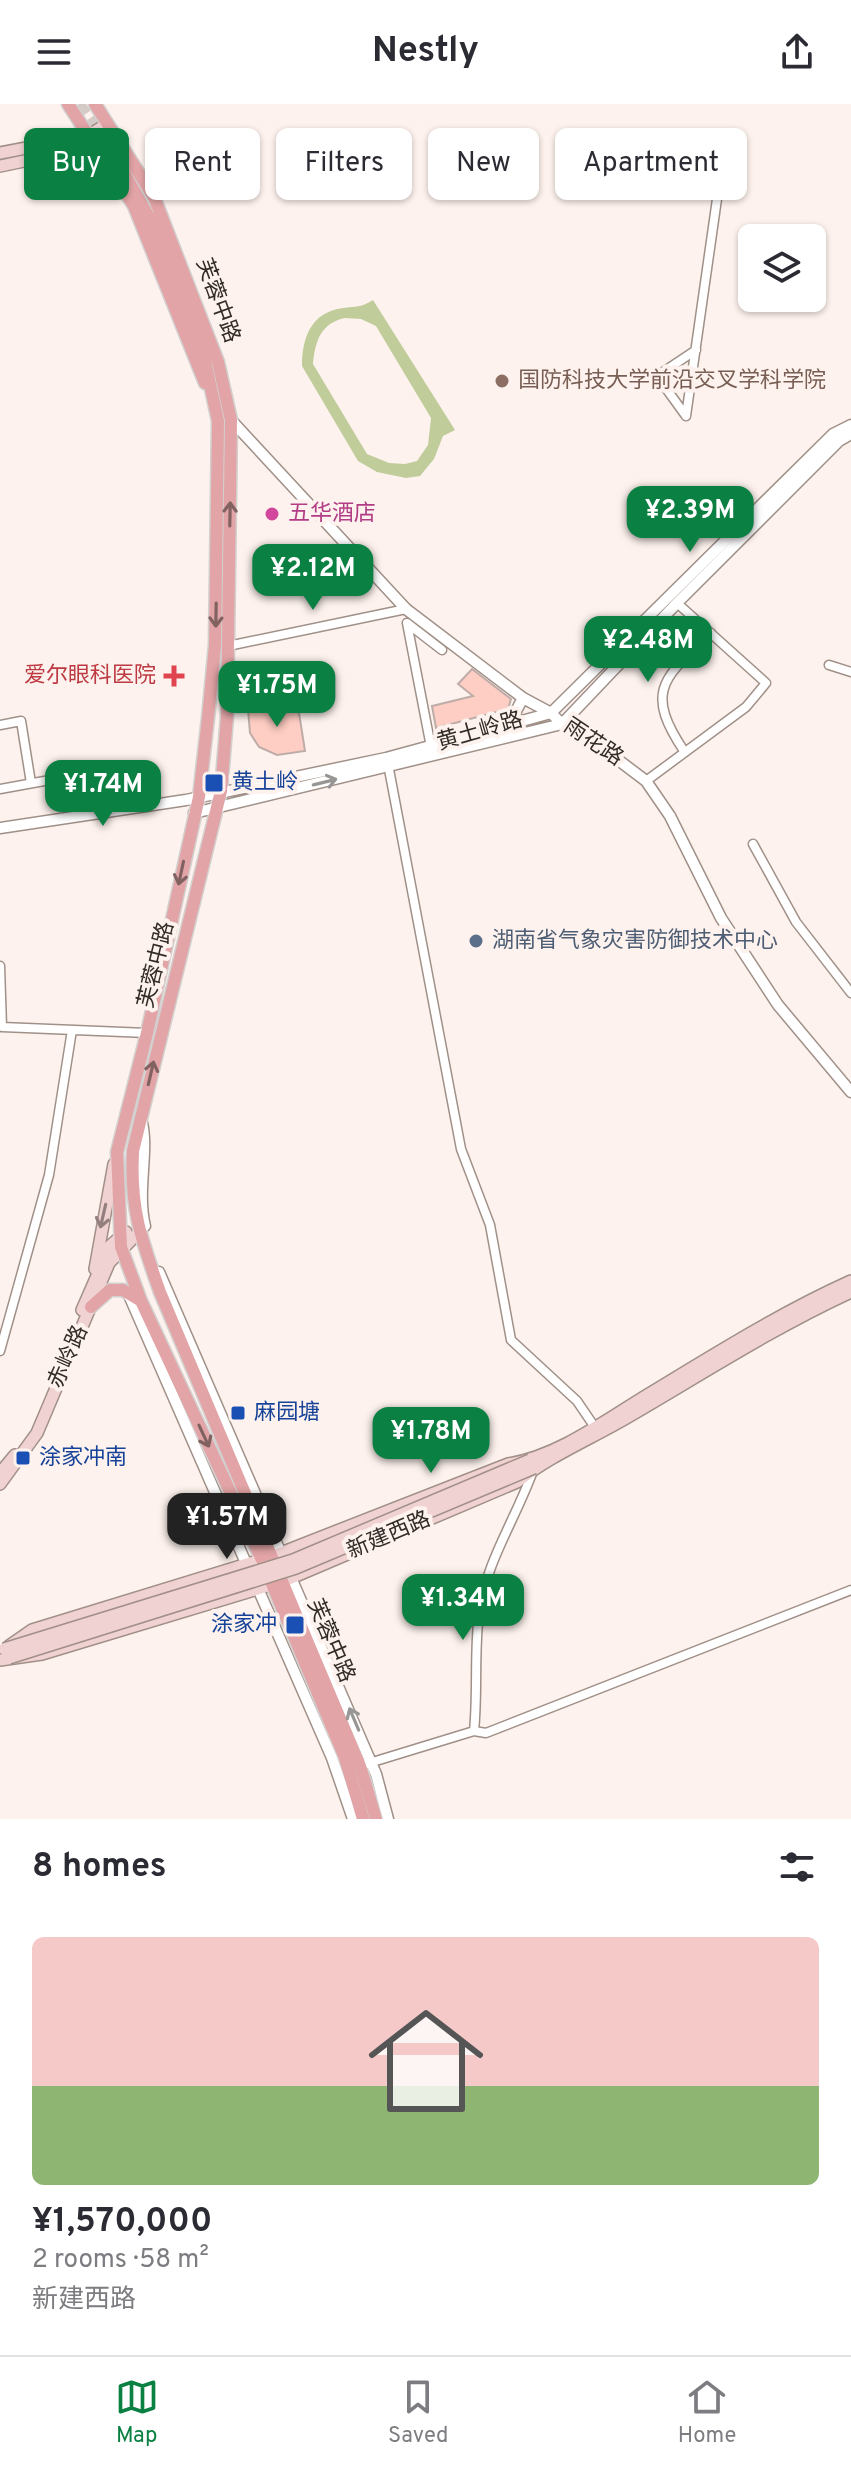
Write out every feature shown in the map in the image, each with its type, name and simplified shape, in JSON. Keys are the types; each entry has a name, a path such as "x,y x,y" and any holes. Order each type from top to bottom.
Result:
{"main road":[{"path":"68,104 84,128"},
{"name":"芙蓉中路","path":"95,104 109,128"},
{"path":"0,153 24,150"},
{"name":"芙蓉中路","path":"129,158 154,197 183,265 218,362 231,420 228,646 221,791 133,1151 131,1186 138,1229 160,1292 282,1581 366,1764 376,1819"},
{"path":"0,166 24,159"},
{"name":"芙蓉中路","path":"129,182 155,228 204,357 218,421 215,645 199,797 147,1033 117,1152 121,1241 141,1301 272,1557"},
{"path":"129,200 140,218 195,363 214,397"},
{"name":"赤岭路","path":"94,1282 100,1228 117,1152"},
{"name":"赤岭路","path":"0,1473 28,1438 110,1246 138,1229"},
{"name":"赤岭路","path":"0,1484 37,1433 121,1241"},
{"name":"新建西路","path":"3,1654 42,1654 282,1581 517,1482 532,1464 790,1308 851,1281"},
{"path":"91,1307 110,1290 128,1293 141,1301"},
{"name":"新建西路","path":"3,1654 293,1560 532,1464 633,1415 795,1317 851,1292"},
{"name":"新建西路","path":"3,1654 32,1630 272,1557 508,1464 532,1464"},
{"name":"芙蓉中路","path":"282,1581 345,1758 363,1819"}],"street":[{"path":"696,350 657,376 686,416 696,350 717,200"},
{"name":"雨花路","path":"231,420 406,609 523,698 551,713 562,724 646,781 670,816 721,918 753,968 778,1005 851,1092"},
{"name":"黄土岭路","path":"194,813 388,762 551,713 833,434 851,425"},
{"path":"562,724 677,603 839,441 851,434"},
{"path":"646,781 746,707 766,683 677,603"},
{"path":"228,646 406,609"},
{"path":"431,747 407,623 442,650"},
{"path":"684,751 670,731 662,707 664,682 672,669 711,633"},
{"path":"829,665 851,672"},
{"path":"509,724 523,698"},
{"path":"0,725 21,721 31,783"},
{"name":"黄土岭路","path":"0,828 199,797 388,762 562,724"},
{"path":"388,762 461,1149 490,1225 511,1340 577,1401 594,1426"},
{"path":"0,789 88,773 96,811"},
{"path":"753,844 796,922 851,993"},
{"path":"0,966 2,1027 147,1033"},
{"path":"0,1351 49,1175 72,1030"},
{"path":"141,1117 145,1134 141,1194 143,1220 156,1267 272,1557"},
{"path":"128,1293 332,1758 353,1819"},
{"path":"474,1731 478,1709 479,1613 493,1560 525,1495 532,1464"},
{"path":"388,1819 366,1764 474,1731 486,1733 851,1590"}],"green space":[{"path":"373,300 455,430 443,436 434,459 420,476 406,478 377,472 358,461 302,366 307,336 316,321 332,310","holes":["345,318 361,319 376,326 431,418 428,445 417,461 389,463 367,454 313,364 315,348 330,324"]}],"building":[{"path":"472,669 511,699 508,709 436,728 432,706 473,696 458,684"},
{"path":"285,703 299,713 305,751 277,755 259,747 250,733 248,709"}],"tunnel":[{"path":"79,104 95,128"}],"place":[{"name":"国防科技大学前沿交叉学科学院","path":"502,381"},
{"name":"五华酒店","path":"272,514"},
{"name":"爱尔眼科医院","path":"174,676"},
{"name":"黄土岭","path":"214,783"},
{"name":"湖南省气象灾害防御技术中心","path":"476,941"},
{"name":"麻园塘","path":"238,1413"},
{"name":"涂家冲南","path":"23,1458"},
{"name":"涂家冲","path":"295,1625"}]}
